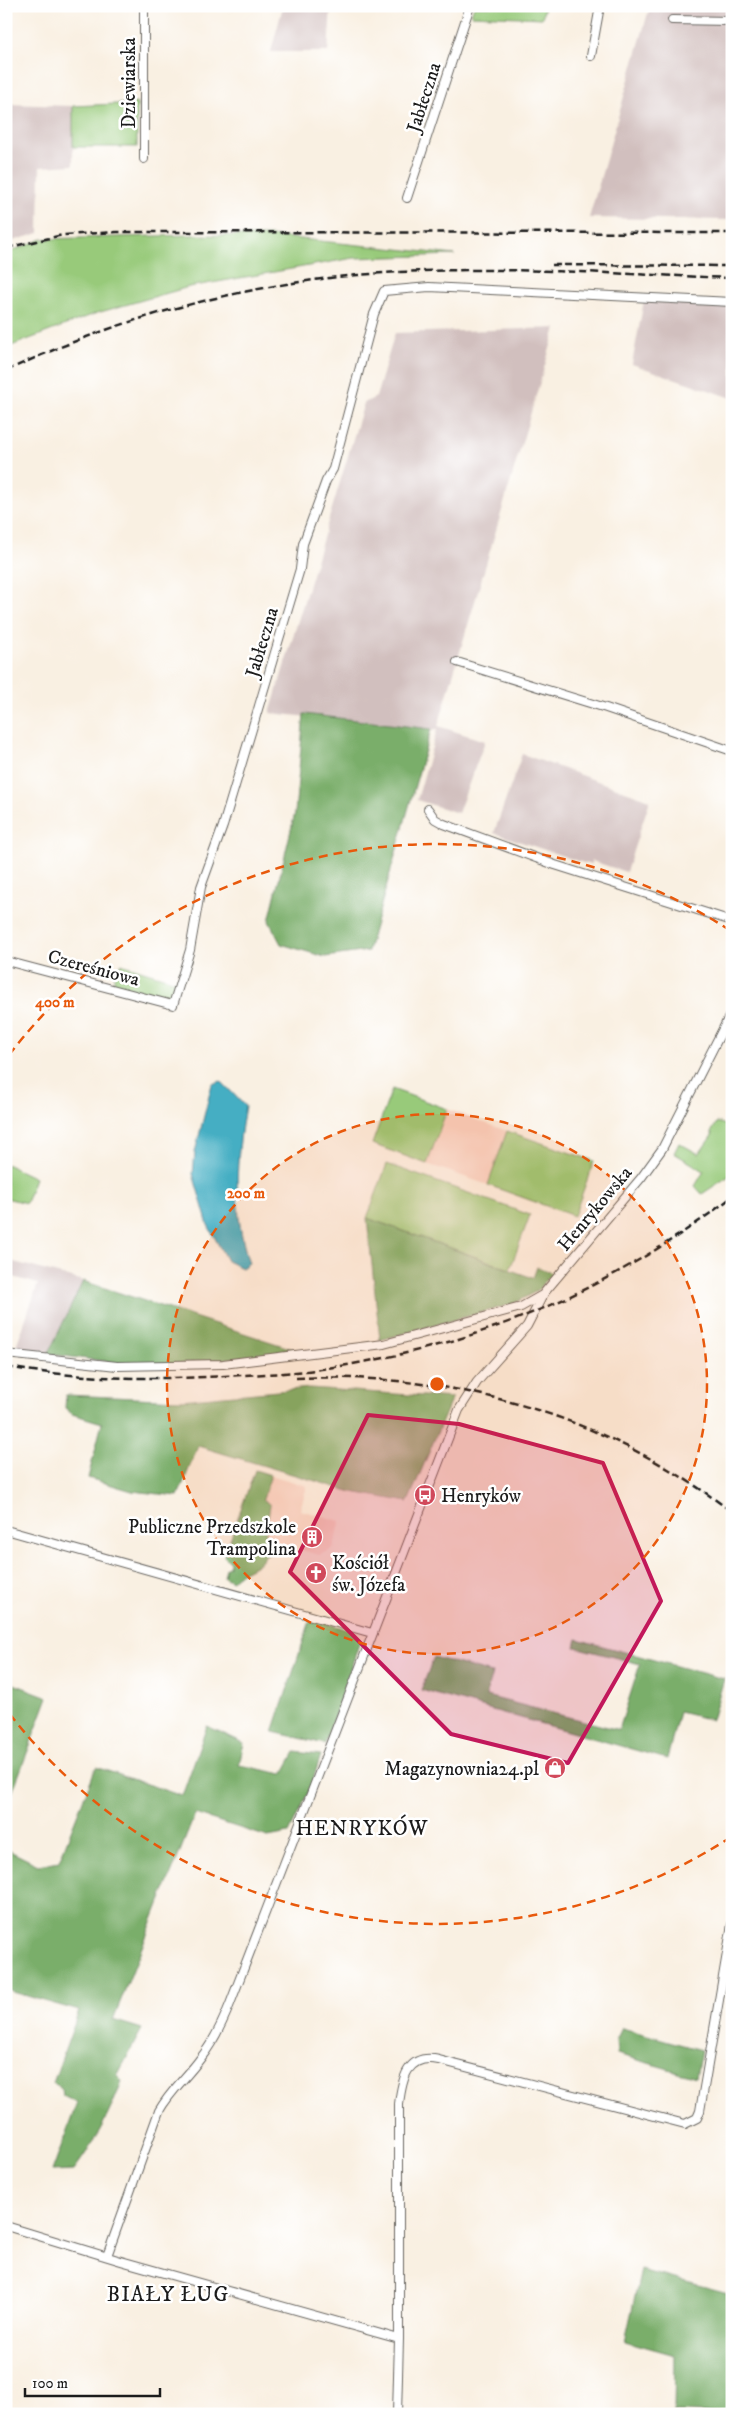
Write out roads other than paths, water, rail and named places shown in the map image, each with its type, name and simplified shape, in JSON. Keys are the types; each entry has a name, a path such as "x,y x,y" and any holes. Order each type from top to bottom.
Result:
{"street":[{"name":"Dziewiarska","path":"144,6 144,159"},
{"name":"Jabłeczna","path":"407,198 470,6"},
{"path":"591,56 600,6"},
{"path":"672,20 732,21"},
{"name":"Jabłeczna","path":"173,1005 190,950 208,864 223,826 300,569 302,544 318,507 326,481 333,470 374,314 384,291 429,287 732,302"},
{"path":"457,662 606,708 732,751"},
{"path":"428,810 435,819 444,824 555,865 732,921"},
{"name":"Czereśniowa","path":"6,960 173,1005"},
{"name":"Henrykowska","path":"107,2256 159,2111 173,2090 200,2060 212,2042 227,2011 458,1410 477,1382 527,1326 544,1293 641,1178 662,1149 732,1011"},
{"path":"6,1354 117,1366 223,1364 384,1344 521,1307 544,1293"},
{"path":"6,1530 372,1633"},
{"path":"397,2414 398,2104 402,2082 413,2064 421,2059 439,2060 685,2124 692,2122 700,2111 732,1924"},
{"path":"6,2226 398,2339"}],"water":[{"path":"221,1081 245,1106 239,1146 237,1185 240,1224 249,1263 242,1268 227,1261 208,1225 193,1174 195,1152 212,1084"}],"railway":[{"path":"6,248 63,235 117,232 732,233"},
{"path":"552,265 732,266"},
{"path":"6,371 48,352 134,321 222,296 313,280 358,275 451,270 545,271 732,278"},
{"path":"6,1367 116,1378 170,1378 297,1372 378,1359 433,1346 486,1330 538,1310 588,1287 637,1261 685,1231 732,1197"},
{"path":"296,1378 355,1378 413,1383 470,1392 526,1406 580,1425 633,1449 683,1478 732,1512"}],"place":[{"name":"Henryków","path":"425,1495"},
{"name":"Publiczne Przedszkole Trampolina","path":"312,1537"},
{"name":"Kościół św. Józefa","path":"316,1573"},
{"name":"Magazynownia24.pl","path":"555,1768"}],"district":[{"name":"HENRYKÓW","path":"362,1828"},
{"name":"BIAŁY ŁUG","path":"168,2294"}]}
